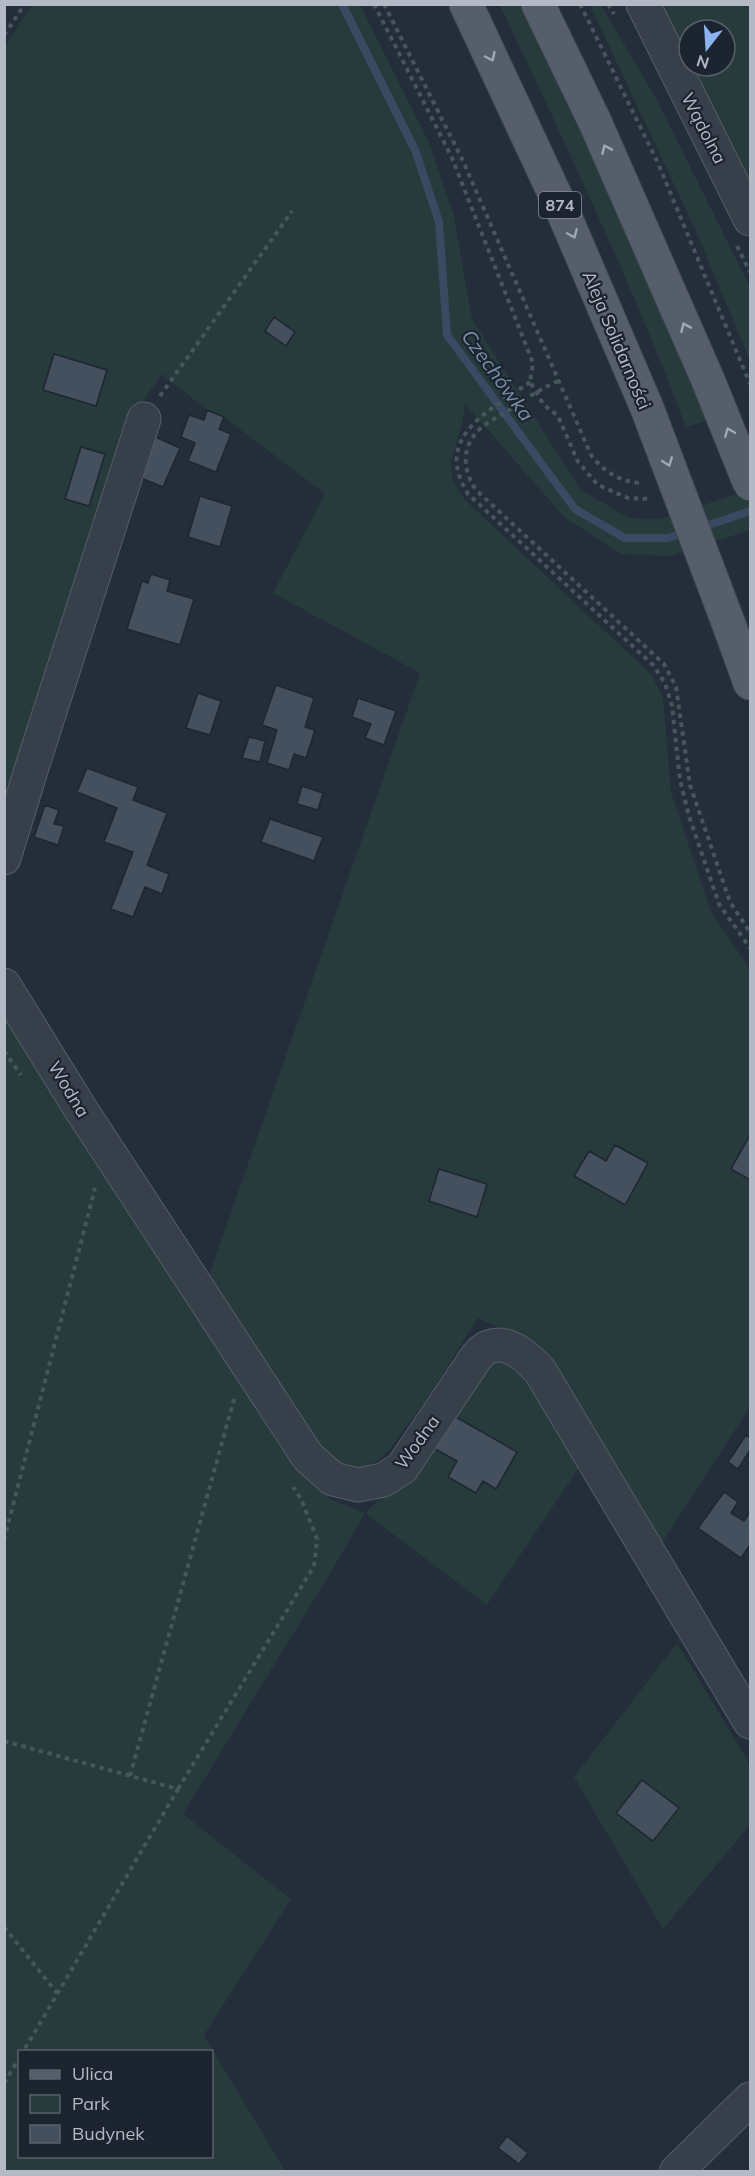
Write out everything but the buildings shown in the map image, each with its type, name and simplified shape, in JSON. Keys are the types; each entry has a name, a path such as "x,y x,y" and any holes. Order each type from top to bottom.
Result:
{"main road":[{"name":"Aleja Solidarności","path":"466,4 564,214 647,408 750,683"},
{"path":"538,4 594,122 708,380 750,484"}],"street":[{"name":"Wądolna","path":"643,4 750,219"},
{"path":"4,858 144,419"},
{"name":"Wodna","path":"4,985 80,1108 308,1457 333,1479 358,1485 383,1480 402,1467 477,1356 488,1347 503,1345 528,1358 540,1371 750,1722"},
{"path":"676,2172 750,2099"}],"path":[{"path":"4,35 25,4"},
{"path":"374,4 452,158 533,363 530,382 544,405 558,416 578,462 598,485 628,498 650,499"},
{"path":"384,4 464,161 591,455 598,465 621,479 648,483"},
{"path":"580,4 657,161 750,384"},
{"path":"144,419 292,211"},
{"path":"558,381 536,392 476,432 468,447 465,463 468,478 476,490 664,664 676,687 690,785 730,902 750,932"},
{"path":"530,382 470,426 460,441 456,466 460,481 468,494 653,665 665,683 672,706 680,780 689,816 719,904 750,948"},
{"path":"4,1051 24,1078"},
{"path":"4,1540 95,1187 102,1197"},
{"path":"228,1390 240,1408"},
{"path":"130,1776 234,1399"},
{"path":"24,2050 178,1789 314,1566 317,1539 301,1499 289,1480"},
{"path":"4,1740 178,1789"},
{"path":"4,1927 57,1993"},
{"path":"4,2083 18,2060"}],"green space":[{"path":"32,5 360,5 429,142 454,216 472,319 581,490 629,518 659,519 750,490 750,530 670,556 621,554 565,518 465,404 451,462 453,481 465,500 651,674 663,697 671,792 711,912 750,969 750,1407 662,1543 531,1351 503,1329 478,1318 428,1397 393,1445 379,1460 355,1471 331,1467 207,1281 420,673 273,593 325,494 224,417 207,410 162,374 134,414 5,822 5,46"},
{"path":"500,5 523,5 589,137 710,420 686,427 621,267"},
{"path":"590,5 601,5 656,98 750,287 750,361 698,236"},
{"path":"655,5 750,5 750,192 692,78 737,78 737,18 677,18 677,48"},
{"path":"4,1012 147,1239 296,1468 330,1499 365,1513 183,1814 291,1899 204,2035 213,2050 18,2050 18,2158 213,2158 213,2050 285,2171 5,2171"},
{"path":"508,1357 519,1362 582,1463 487,1605 365,1513 388,1491 471,1365"},
{"path":"677,1643 750,1765 750,1825 663,1929 574,1777"}],"waterway":[{"name":"Czechówka","path":"342,4 415,150 439,222 447,335 575,509 625,538 668,538 687,532"},
{"name":"Czechówka","path":"700,528 750,511"}]}
